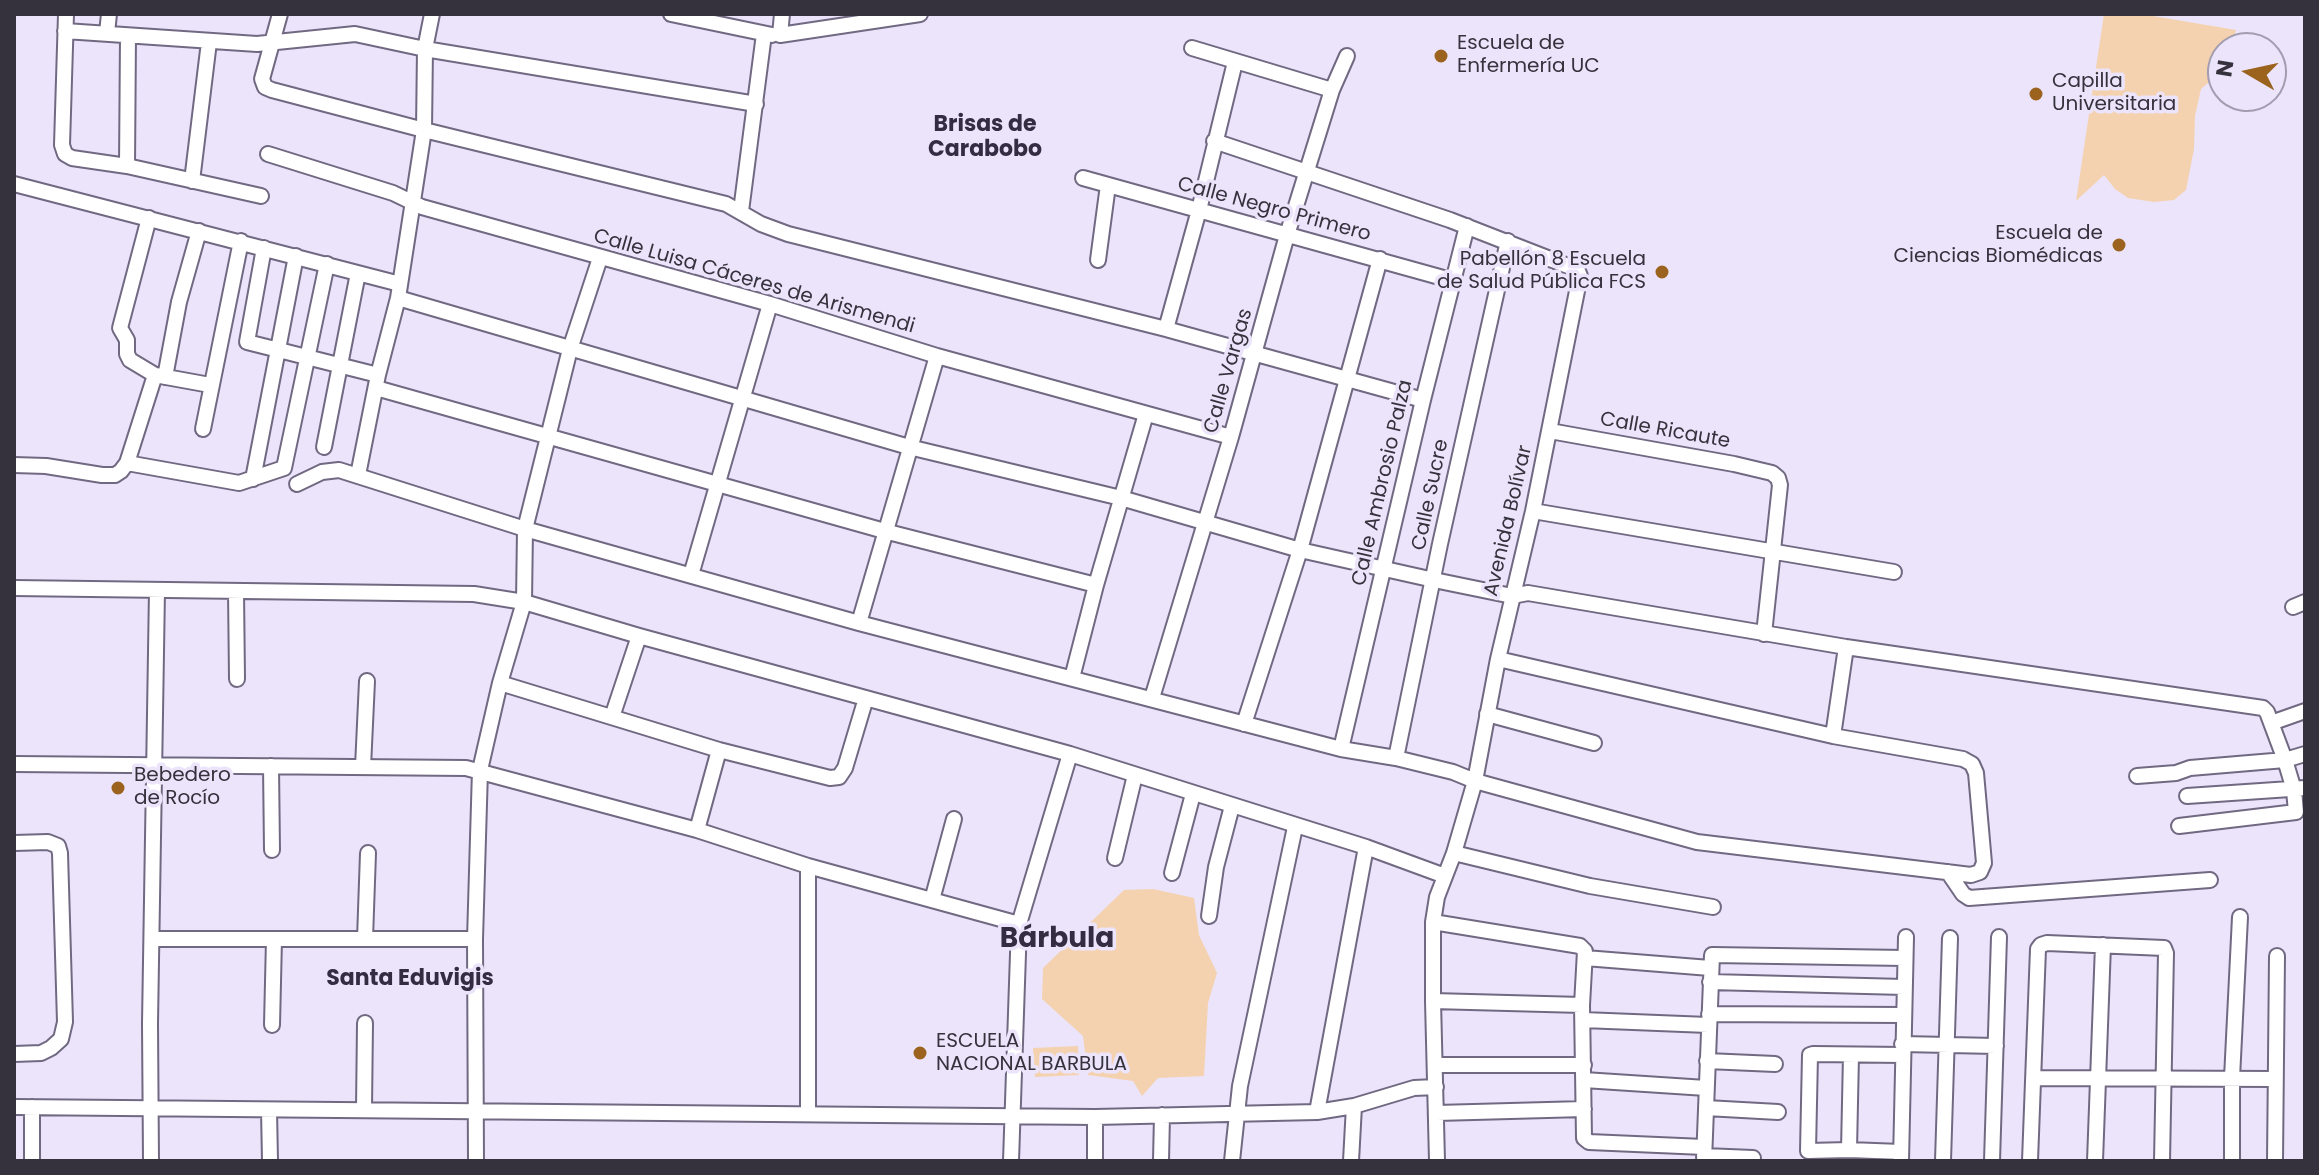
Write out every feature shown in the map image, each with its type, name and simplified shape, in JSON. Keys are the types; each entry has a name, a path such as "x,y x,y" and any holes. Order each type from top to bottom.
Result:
{"street":[{"path":"66,14 62,145 65,154 72,158 127,166 261,196"},
{"path":"107,33 109,14"},
{"path":"280,14 262,79 265,87 424,130 726,204 761,224 788,234 1166,329 1423,400"},
{"path":"358,475 399,291 424,130 425,49 432,14"},
{"path":"671,14 780,35 920,14"},
{"path":"780,35 782,14"},
{"path":"65,31 273,44 340,33 355,34 425,49 756,104"},
{"path":"741,211 764,34"},
{"path":"127,166 128,36"},
{"path":"192,181 209,42"},
{"path":"1192,48 1332,90"},
{"name":"Calle Vargas","path":"1152,698 1231,437 1287,235 1332,90 1347,56"},
{"path":"1166,329 1235,62"},
{"name":"Avenida Bolívar","path":"1214,141 1508,241 1573,268 1580,276 1475,781 1454,853 1437,897 1433,922 1437,1161"},
{"name":"Calle Luisa Cáceres de Arismendi","path":"268,154 393,193 412,202 600,258 1231,437"},
{"name":"Calle Negro Primero","path":"1083,178 1454,281"},
{"path":"14,184 327,264 570,349 909,447 1121,498 1300,550 1512,596 1528,593 1846,647 2257,707 2267,712 2299,789 2296,812 2179,826"},
{"path":"1098,260 1108,185"},
{"path":"149,218 120,328 127,340 130,360 160,376 210,385"},
{"name":"Calle Ambrosio Palza","path":"1341,749 1467,226"},
{"path":"14,465 115,475 127,463 160,376 199,231"},
{"path":"203,429 241,241"},
{"name":"Calle Sucre","path":"1396,758 1508,241"},
{"path":"264,248 246,338 252,346 306,356 377,382 549,436 718,484 888,532 1096,585"},
{"path":"253,479 296,256"},
{"path":"476,1161 475,939 480,770 500,683 524,602 525,529 570,349 600,258"},
{"path":"1244,724 1300,550 1380,259"},
{"path":"127,463 239,483 279,471 286,463 327,264"},
{"path":"324,447 358,273"},
{"path":"691,575 770,304"},
{"path":"859,623 937,356"},
{"path":"1072,678 1146,414"},
{"name":"Calle Ricaute","path":"1550,431 1772,473 1780,485 1772,552"},
{"path":"297,484 322,472 339,470 525,529 859,623 1341,749 1453,772 1475,781 1697,842 1971,875 1980,872 1984,863 1976,773 1972,764 1963,759 1833,736 1498,659"},
{"path":"1533,511 1894,572"},
{"path":"1764,634 1772,552"},
{"path":"14,588 474,594 524,602 1070,754 1366,847 1445,876"},
{"path":"151,1161 149,1107 157,590"},
{"path":"236,591 237,679"},
{"path":"612,717 639,636"},
{"path":"1833,736 1846,647"},
{"path":"363,767 367,681"},
{"path":"500,683 719,750 830,778 839,777 845,768 866,698"},
{"path":"2271,723 2305,711"},
{"path":"1487,714 1594,743"},
{"path":"697,830 719,750"},
{"path":"1011,1161 1019,924 1070,754"},
{"path":"2137,776 2285,760 2305,754"},
{"path":"14,764 480,770 1019,924"},
{"path":"271,766 272,850"},
{"path":"1115,858 1135,775"},
{"path":"2187,796 2299,789"},
{"path":"1172,873 1193,794"},
{"path":"1209,916 1216,867 1232,806"},
{"path":"932,900 954,819"},
{"path":"1232,1161 1236,1112 1295,827"},
{"path":"14,843 48,842 58,846 60,853 65,1022 61,1039 51,1048 41,1053 14,1054"},
{"path":"1317,1112 1366,847"},
{"path":"365,939 368,853"},
{"path":"1454,853 1590,886 1713,907"},
{"path":"808,866 808,1112"},
{"path":"1948,872 1969,898 2210,880"},
{"path":"2232,1161 2232,1078 2240,917"},
{"path":"1433,922 1580,946 1585,951 1582,1012 1586,1141 1672,1145 1704,1155 1753,1158"},
{"path":"1906,937 1903,1015 1903,1050 1901,1156 1849,1150 1811,1152 1807,1148 1810,1055 1851,1055 1903,1050 1947,1045 1996,1046"},
{"path":"1992,1161 1999,937"},
{"path":"1943,1161 1950,938"},
{"path":"152,939 475,939"},
{"path":"272,1025 274,939"},
{"path":"2030,1161 2038,949 2047,943 2164,948 2162,1161"},
{"path":"2095,1161 2103,945"},
{"path":"1704,1155 1712,955 1905,958"},
{"path":"2275,1161 2277,956"},
{"path":"1585,958 1710,975 1904,987"},
{"path":"1433,1001 1708,1020 1903,1015"},
{"path":"364,1109 365,1023"},
{"path":"1849,1150 1851,1055"},
{"path":"1707,1061 1775,1064"},
{"path":"1435,1065 1584,1073 1706,1088"},
{"path":"2034,1078 2275,1079"},
{"path":"14,1107 1095,1117 1317,1112 1354,1106 1397,1092 1436,1087"},
{"path":"1351,1161 1354,1106"},
{"path":"32,1107 32,1161"},
{"path":"1706,1108 1778,1112"},
{"path":"1437,1113 1584,1109"},
{"path":"269,1110 270,1161"},
{"path":"1161,1161 1162,1115"},
{"path":"1095,1117 1095,1161"},
{"path":"1672,1145 1672,1161"}],"shaded area":[{"path":"2104,14 2141,14 2236,30 2207,32 2207,84 2201,89 2195,116 2194,149 2186,190 2174,200 2154,202 2128,198 2115,189 2104,175 2076,201"},
{"path":"1153,889 1194,898 1199,935 1217,973 1208,1003 1204,1076 1158,1078 1142,1096 1133,1081 1088,1075 1083,1036 1042,999 1043,968 1124,890"},
{"path":"1078,1046 1079,1075 1035,1077 1033,1048"}],"place":[{"name":"Escuela de Enfermería UC","path":"1441,56"},
{"name":"Capilla Universitaria","path":"2036,94"},
{"name":"Escuela de Ciencias Biomédicas","path":"2119,245"},
{"name":"Pabellón 8 Escuela de Salud Pública FCS","path":"1662,272"},
{"name":"Bebedero de Rocío","path":"118,788"},
{"name":"ESCUELA NACIONAL BARBULA","path":"920,1053"}],"district":[{"name":"Brisas de Carabobo","path":"985,138"},
{"name":"Bárbula","path":"1057,940"},
{"name":"Santa Eduvigis","path":"410,979"}]}
